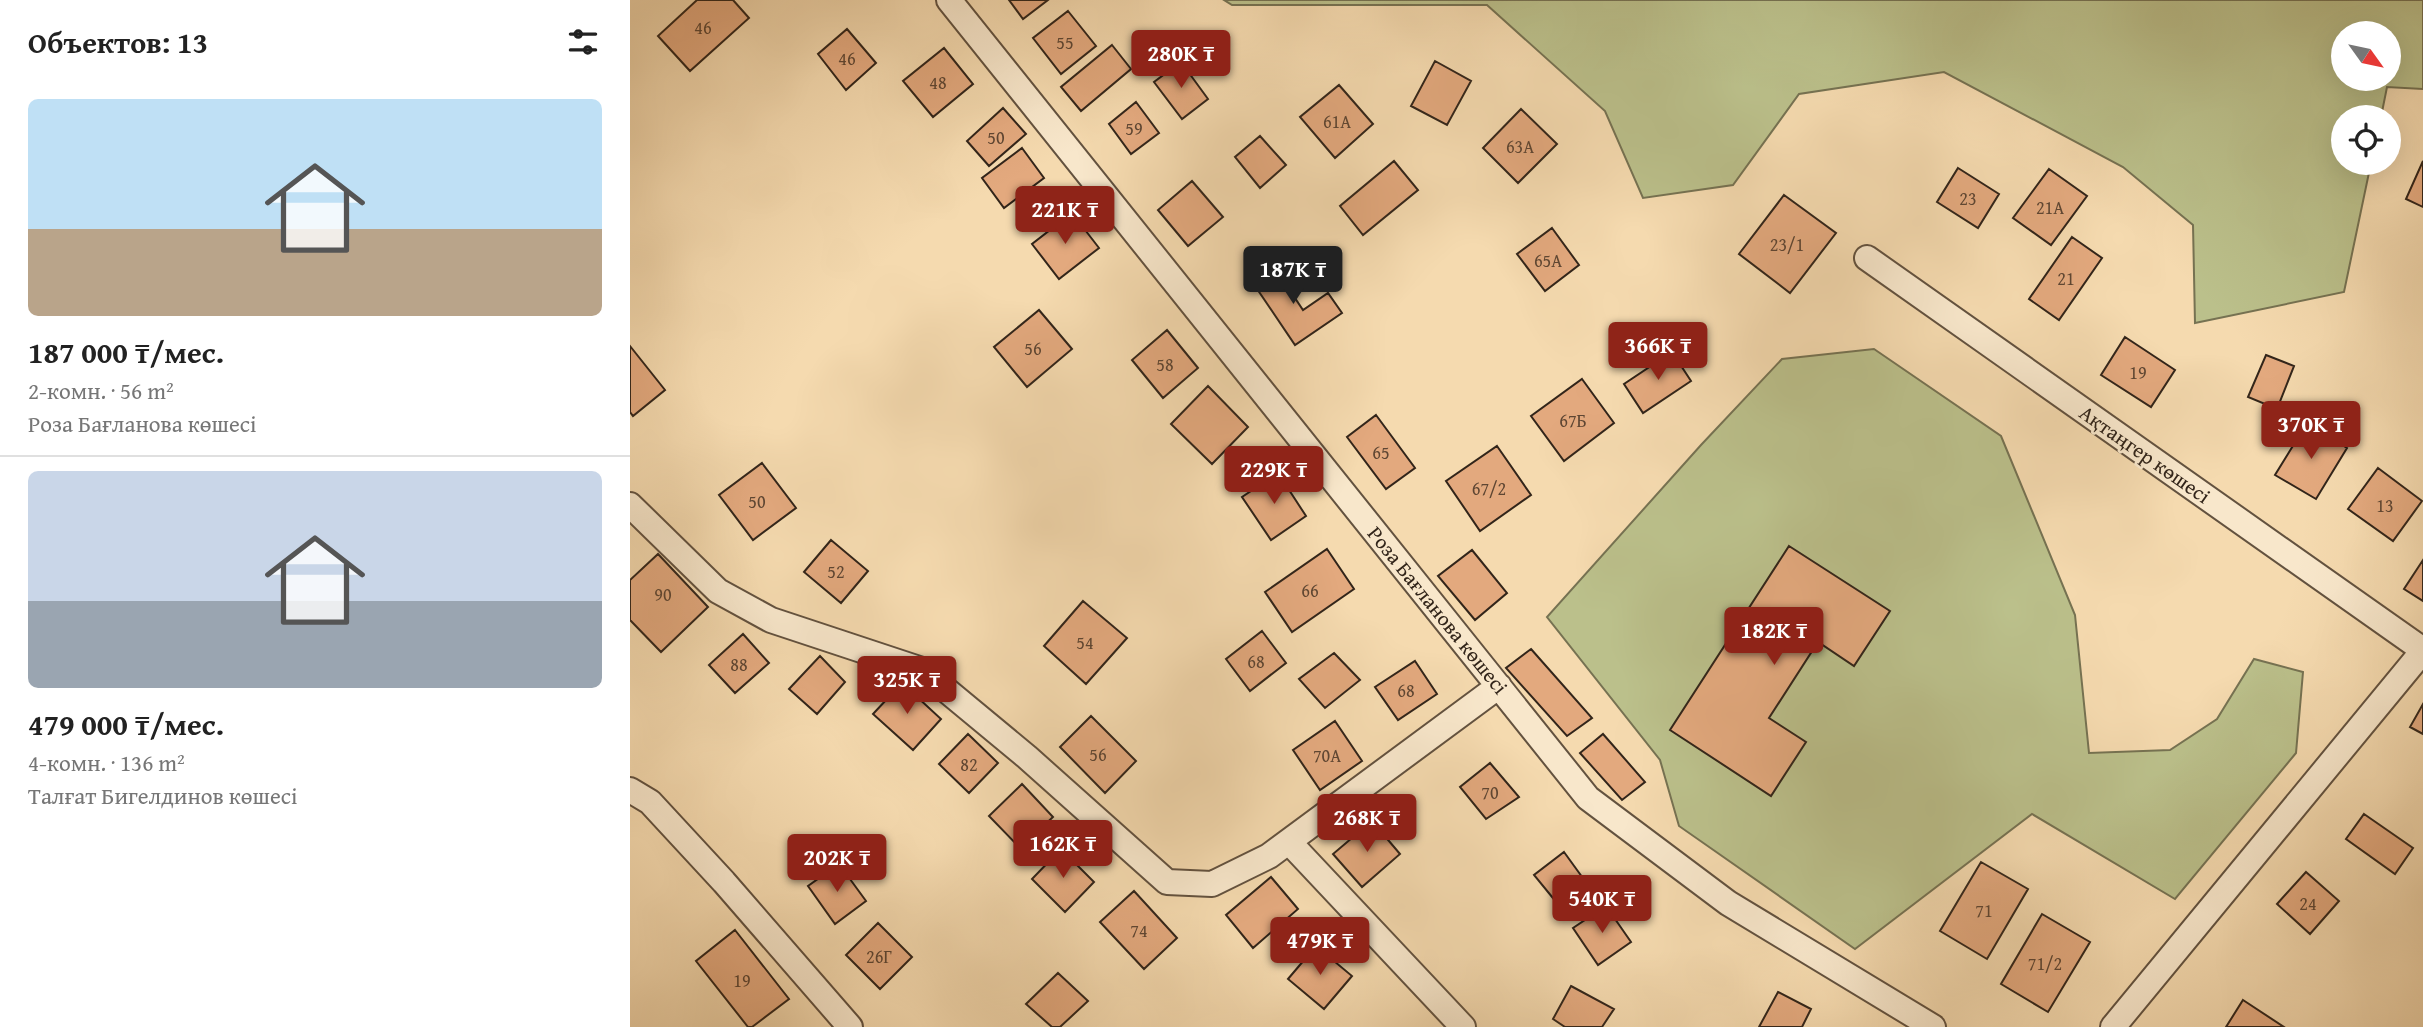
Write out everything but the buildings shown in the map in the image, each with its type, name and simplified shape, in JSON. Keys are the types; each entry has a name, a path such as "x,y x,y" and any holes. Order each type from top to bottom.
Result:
{"street":[{"name":"Роза Бағланова көшесі","path":"950,0 1588,798 1728,903 1933,1027"},
{"name":"Ақтаңгер көшесі","path":"1867,258 2423,650 2113,1027"},
{"path":"631,507 718,591 771,620 922,670 1027,757 1167,882 1212,884 1269,856 1499,687"},
{"path":"630,790 650,802 724,882 850,1027"},
{"path":"1289,842 1463,1027"}],"green space":[{"path":"1224,0 2423,0 2423,89 2401,88 2401,21 2331,21 2331,91 2386,91 2383,105 2331,105 2331,175 2368,175 2344,292 2195,323 2193,225 2123,167 1944,72 1799,94 1733,185 1643,198 1605,111 1487,5 1232,5"},
{"path":"1874,349 2001,436 2075,615 2089,753 2170,750 2217,719 2254,659 2303,672 2296,753 2175,899 2032,814 1855,949 1679,826 1660,760 1547,617 1782,359"}]}
